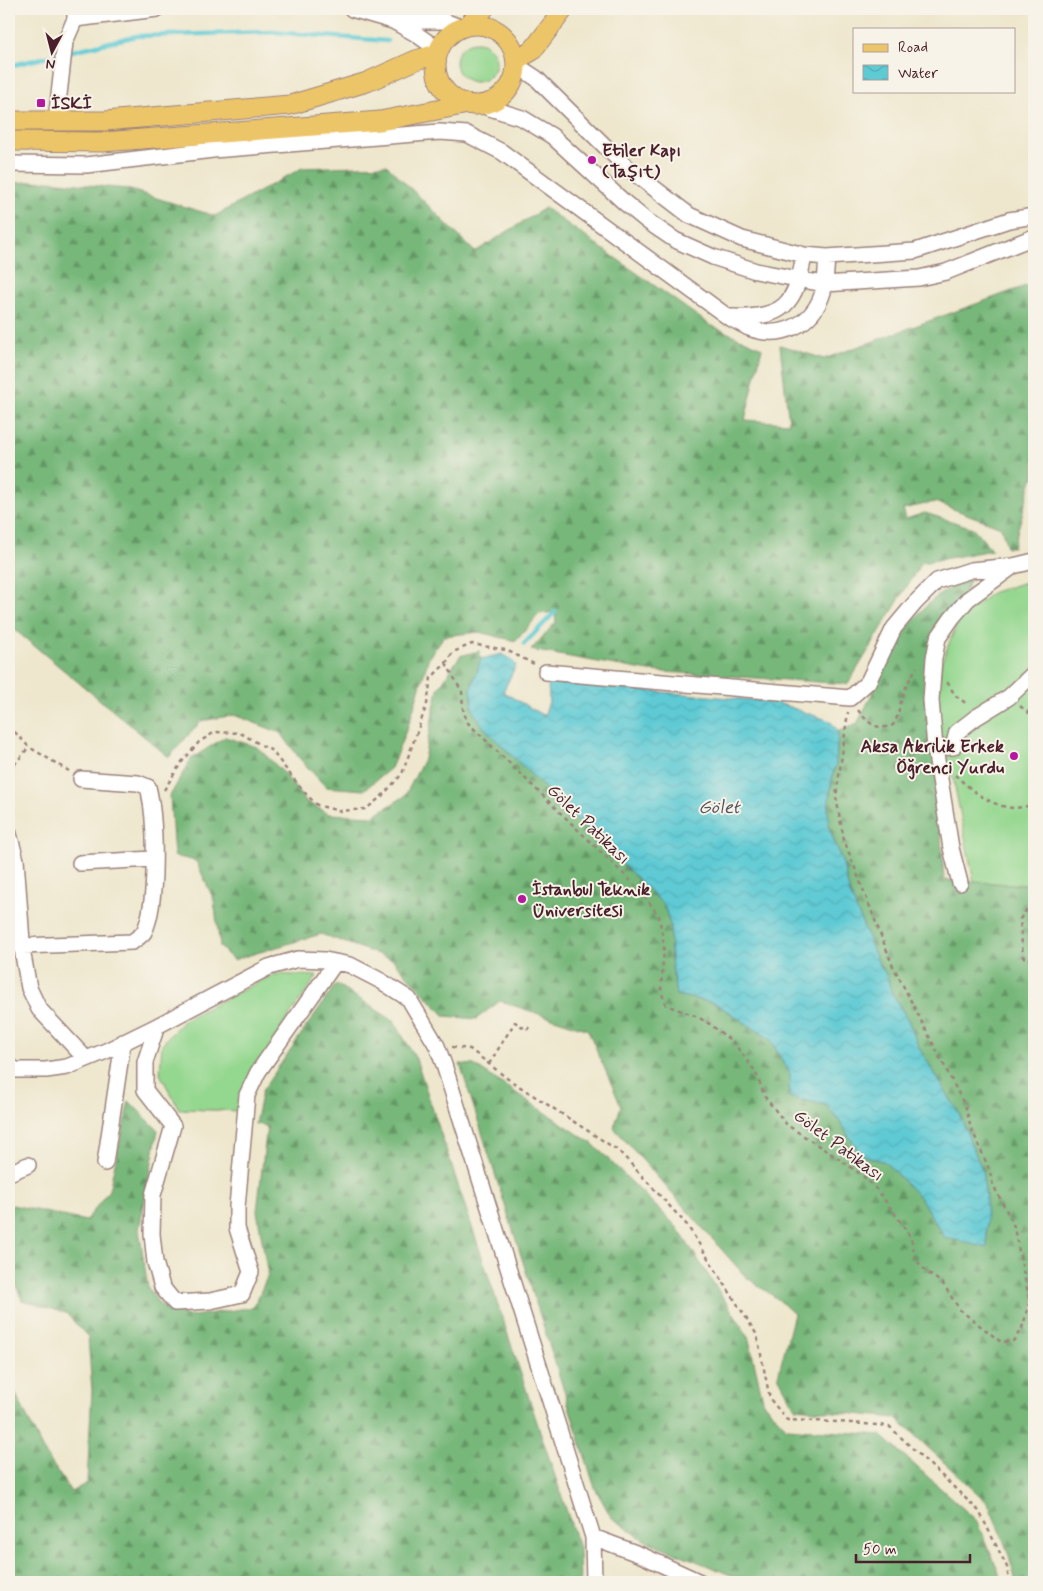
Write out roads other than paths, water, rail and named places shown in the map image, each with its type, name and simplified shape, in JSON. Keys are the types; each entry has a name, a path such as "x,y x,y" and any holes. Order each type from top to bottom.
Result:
{"main road":[{"path":"474,105 451,96 439,82 436,63 438,52 444,40 452,33 464,27 484,9"},
{"path":"516,63 532,51 564,9"},
{"path":"9,141 102,142 380,120 491,102 510,88 514,76 516,63 509,43 495,30 476,25 464,27"},
{"path":"9,121 104,121 290,105 367,82 438,52"}],"street":[{"path":"56,121 65,42 75,14 157,9"},
{"path":"352,9 392,21 416,34 438,52"},
{"path":"392,21 444,21 464,27"},
{"path":"516,63 536,78 624,165 689,215 742,239 804,255 827,256 915,251 1009,220 1034,216"},
{"path":"474,105 522,118 552,136 625,203 675,240 722,260 756,271 824,284 919,278 946,272 1034,237"},
{"path":"9,164 86,165 213,150 440,132 467,134 502,152 728,317 749,328 772,333 789,330 806,320 823,292 827,256"},
{"path":"728,317 754,318 776,312 787,303 800,280 804,255"},
{"path":"546,672 850,698 868,682 894,628 937,581 971,570 1013,566 1034,561"},
{"path":"960,883 951,848 935,748 931,700 934,658 938,638 968,599 1013,566"},
{"path":"935,748 953,747 957,732 975,718 1009,697 1034,673"},
{"path":"22,946 132,942 143,934 149,918 153,859 152,803 148,787 138,783 81,779"},
{"path":"9,834 16,860 22,946 29,988 39,1009 86,1059"},
{"path":"80,863 153,859"},
{"path":"9,1066 16,1070 46,1070 67,1067 157,1026 268,967 298,959 350,965 381,980 409,999 437,1046 592,1537 594,1582"},
{"path":"157,1026 145,1062 145,1090 173,1126 153,1195 152,1234 155,1262 162,1287 175,1303 210,1301 242,1294 251,1272 237,1228 237,1207 247,1095 258,1072 335,963"},
{"path":"105,1163 123,1042"},
{"path":"9,1173 28,1165"},
{"path":"592,1537 641,1555 700,1582"}],"water":[{"name":"Gölet","path":"501,654 509,658 516,665 503,692 544,716 549,702 548,682 775,702 830,721 838,731 836,765 832,777 828,810 829,827 843,864 849,891 879,964 887,976 891,991 909,1022 919,1048 959,1113 982,1170 986,1198 987,1248 944,1237 921,1199 885,1162 861,1155 840,1122 826,1105 789,1097 790,1074 770,1039 715,1003 676,995 671,960 670,925 664,905 485,729 473,711 471,688 481,659"}],"waterway":[{"path":"68,52 136,36 272,32 387,41"},
{"path":"9,66 60,54"},
{"path":"524,644 555,612"}],"place":[{"name":"İSKİ","path":"41,103"},
{"name":"Etiler Kapı (Taşıt)","path":"592,160"},
{"name":"Aksa Akrilik Erkek Öğrenci Yurdu","path":"1014,756"},
{"name":"İstanbul Teknik Üniversitesi","path":"522,899"}]}
